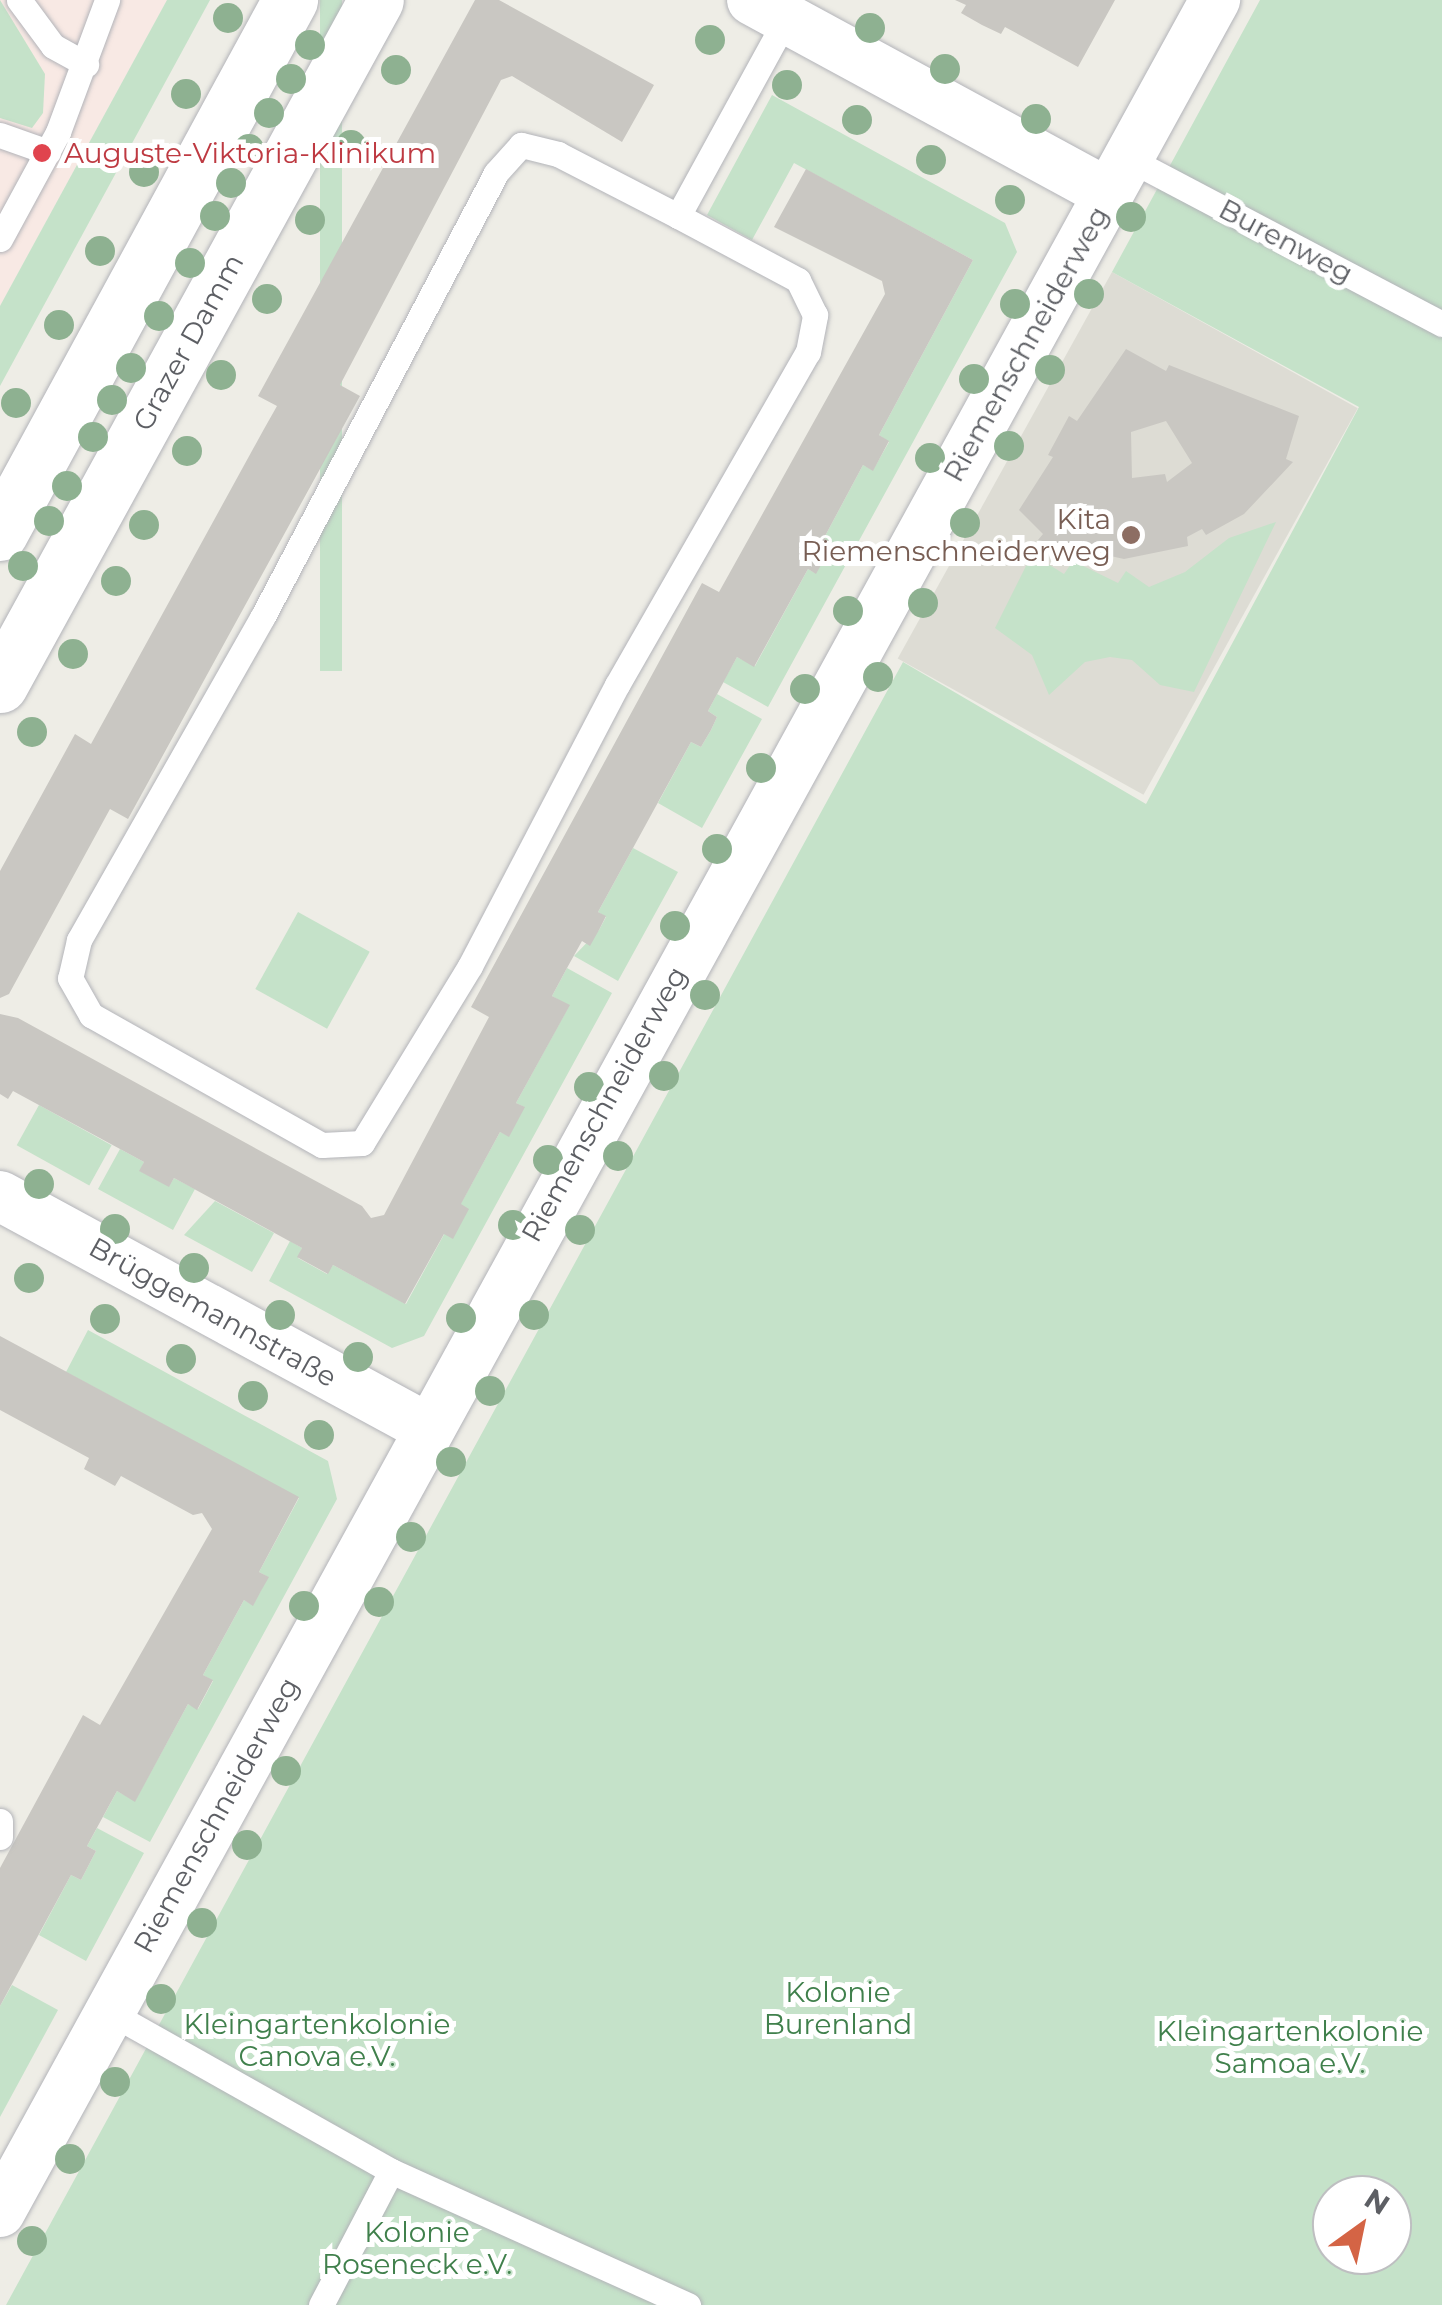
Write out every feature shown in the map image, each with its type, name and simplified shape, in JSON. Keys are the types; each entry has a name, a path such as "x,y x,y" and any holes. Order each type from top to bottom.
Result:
{"main road":[{"path":"0,532 290,0"},
{"name":"Grazer Damm","path":"0,685 376,0"}],"street":[{"name":"Riemenschneiderweg","path":"0,2212 1214,0"},
{"path":"769,9 1119,176"},
{"name":"Brüggemannstraße","path":"0,1196 427,1428"}],"lane":[{"path":"20,0 53,46 86,64"},
{"path":"0,239 48,152 86,64 107,0"},
{"path":"678,216 769,9"},
{"path":"0,134 48,152"},
{"path":"521,145 540,150 678,216 798,280 816,316 808,352 584,745 470,966 362,1143 322,1145 91,1014 70,978 80,940 263,616 496,173 521,145"},
{"name":"Burenweg","path":"1119,176 1442,324"},
{"path":"0,1821 0,1836"},
{"path":"109,2012 391,2171 688,2305"},
{"path":"321,2305 391,2171"}],"shaded area":[{"name":"Auguste-Viktoria-Klinikum","path":"0,0 167,0 0,306"},
{"name":"Kita Riemenschneiderweg","path":"1112,272 1358,408 1143,795 898,659"}],"green space":[{"path":"0,0 45,74 43,113 32,128 0,118"},
{"path":"167,0 210,0 0,386 0,306"},
{"path":"320,0 342,0 342,671 320,671"},
{"path":"1260,0 1442,0 1442,2305 6,2305 903,662 1146,804 1359,407 1112,272"},
{"path":"772,95 1005,223 1017,252 768,707 723,682 737,657 755,666 808,569 815,573 824,538 863,465 873,470 889,442 879,435 973,260 794,163 752,240 707,215"},
{"path":"1276,522 1194,692 1160,685 1132,660 1110,657 1085,662 1049,695 1032,655 995,628 1032,554 1064,574 1073,561 1118,583 1126,571 1149,587 1185,572 1229,538"},
{"path":"717,694 762,719 702,828 658,803 691,742 701,747 711,730 717,717 708,711"},
{"path":"633,848 678,872 618,981 574,956 599,930 606,917 598,912"},
{"path":"298,912 370,952 327,1029 255,989"},
{"path":"567,968 612,993 424,1336 392,1348 269,1281 290,1241 302,1248 298,1258 327,1274 333,1265 406,1304 500,1132 509,1136 524,1107 516,1103 569,1006 552,996"},
{"path":"39,1105 112,1145 89,1185 17,1145"},
{"path":"120,1149 144,1162 140,1171 169,1186 174,1178 195,1189 173,1230 98,1189"},
{"path":"215,1201 274,1233 252,1272 184,1235"},
{"path":"88,1330 328,1461 337,1499 150,1842 103,1817 117,1791 135,1801 188,1704 198,1709 213,1681 203,1675 244,1600 253,1605 268,1577 259,1572 299,1498 66,1372"},
{"path":"97,1828 144,1853 86,1961 39,1935 71,1875 81,1880 96,1851 87,1846"},
{"path":"12,1985 58,2010 0,2117 0,2006"}],"building":[{"path":"475,0 499,0 654,85 622,142 512,76 501,80 340,385 360,396 128,819 110,809 9,994 0,998 0,871 75,734 91,744 277,406 258,396"},
{"path":"955,0 1115,0 1078,67 1005,27 1001,34 982,25 961,13 966,5"},
{"path":"806,169 973,260 879,435 889,441 873,471 863,465 824,538 833,543 816,574 808,569 754,667 737,657 708,711 717,717 711,730 701,747 691,742 598,912 606,916 599,930 590,946 582,941 567,968 552,996 570,1005 516,1103 525,1107 509,1137 500,1132 461,1204 469,1209 453,1239 444,1234 405,1304 333,1265 328,1274 297,1257 302,1248 174,1178 169,1187 139,1171 144,1162 13,1091 8,1099 0,1094 0,1014 18,1018 362,1206 371,1218 384,1215 489,1017 471,1007 702,583 719,592 885,294 882,281 774,227"},
{"path":"1126,349 1166,371 1169,365 1299,416 1286,459 1293,462 1244,514 1206,535 1202,529 1187,537 1188,546 1124,559 1038,540 1043,534 1019,510 1053,457 1048,455 1069,416 1077,421","holes":["1166,421 1192,463 1167,482 1165,474 1132,478 1131,432"]},
{"path":"0,1336 299,1497 259,1572 269,1577 253,1606 244,1600 203,1675 213,1680 197,1710 188,1704 135,1802 117,1791 87,1846 96,1851 81,1880 71,1875 0,2006 0,1868 83,1715 100,1725 212,1529 202,1513 193,1515 121,1476 115,1486 84,1469 89,1458 0,1410"}],"place":[{"name":"Auguste-Viktoria-Klinikum","path":"42,153"},
{"name":"Kita Riemenschneiderweg","path":"1131,535"}],"park label":[{"name":"Kolonie Burenland","path":"838,2008"},
{"name":"Kleingartenkolonie Canova e.V.","path":"317,2040"},
{"name":"Kleingartenkolonie Samoa e.V.","path":"1290,2047"},
{"name":"Kolonie Roseneck e.V.","path":"417,2248"}]}
